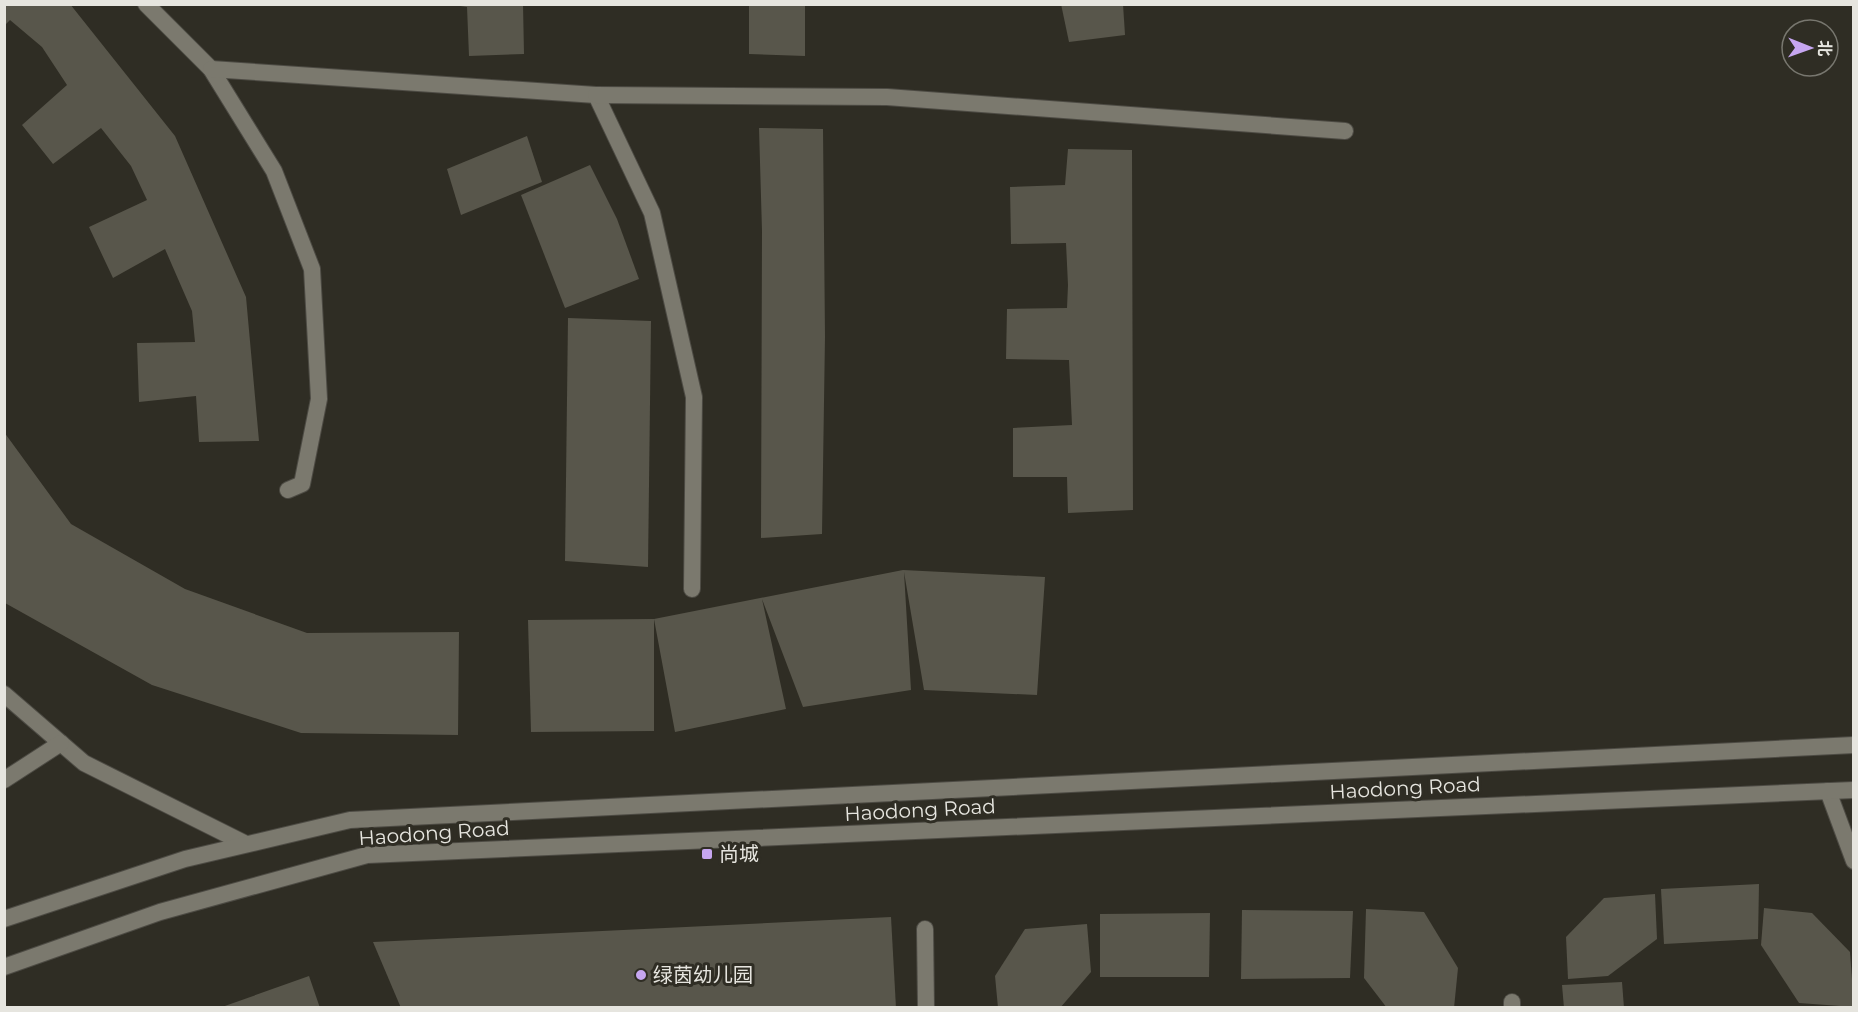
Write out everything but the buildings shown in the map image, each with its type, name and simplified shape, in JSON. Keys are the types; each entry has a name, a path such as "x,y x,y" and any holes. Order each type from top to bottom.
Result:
{"main road":[{"path":"146,4 211,69 274,171 312,269 319,399 302,484 288,490"},
{"path":"211,69 596,95 887,98 1345,131"},
{"path":"596,95 652,213 694,397 692,590"},
{"path":"4,694 84,763 246,844"},
{"path":"4,780 61,743"},
{"name":"Haodong Road","path":"4,919 185,859 350,820 1854,745"},
{"name":"Haodong Road","path":"4,967 160,912 367,855 1854,790"},
{"path":"1828,791 1854,861"},
{"path":"925,928 926,1008"}],"place":[{"name":"尚城","path":"707,854"},
{"name":"绿茵幼儿园","path":"641,975"}]}
